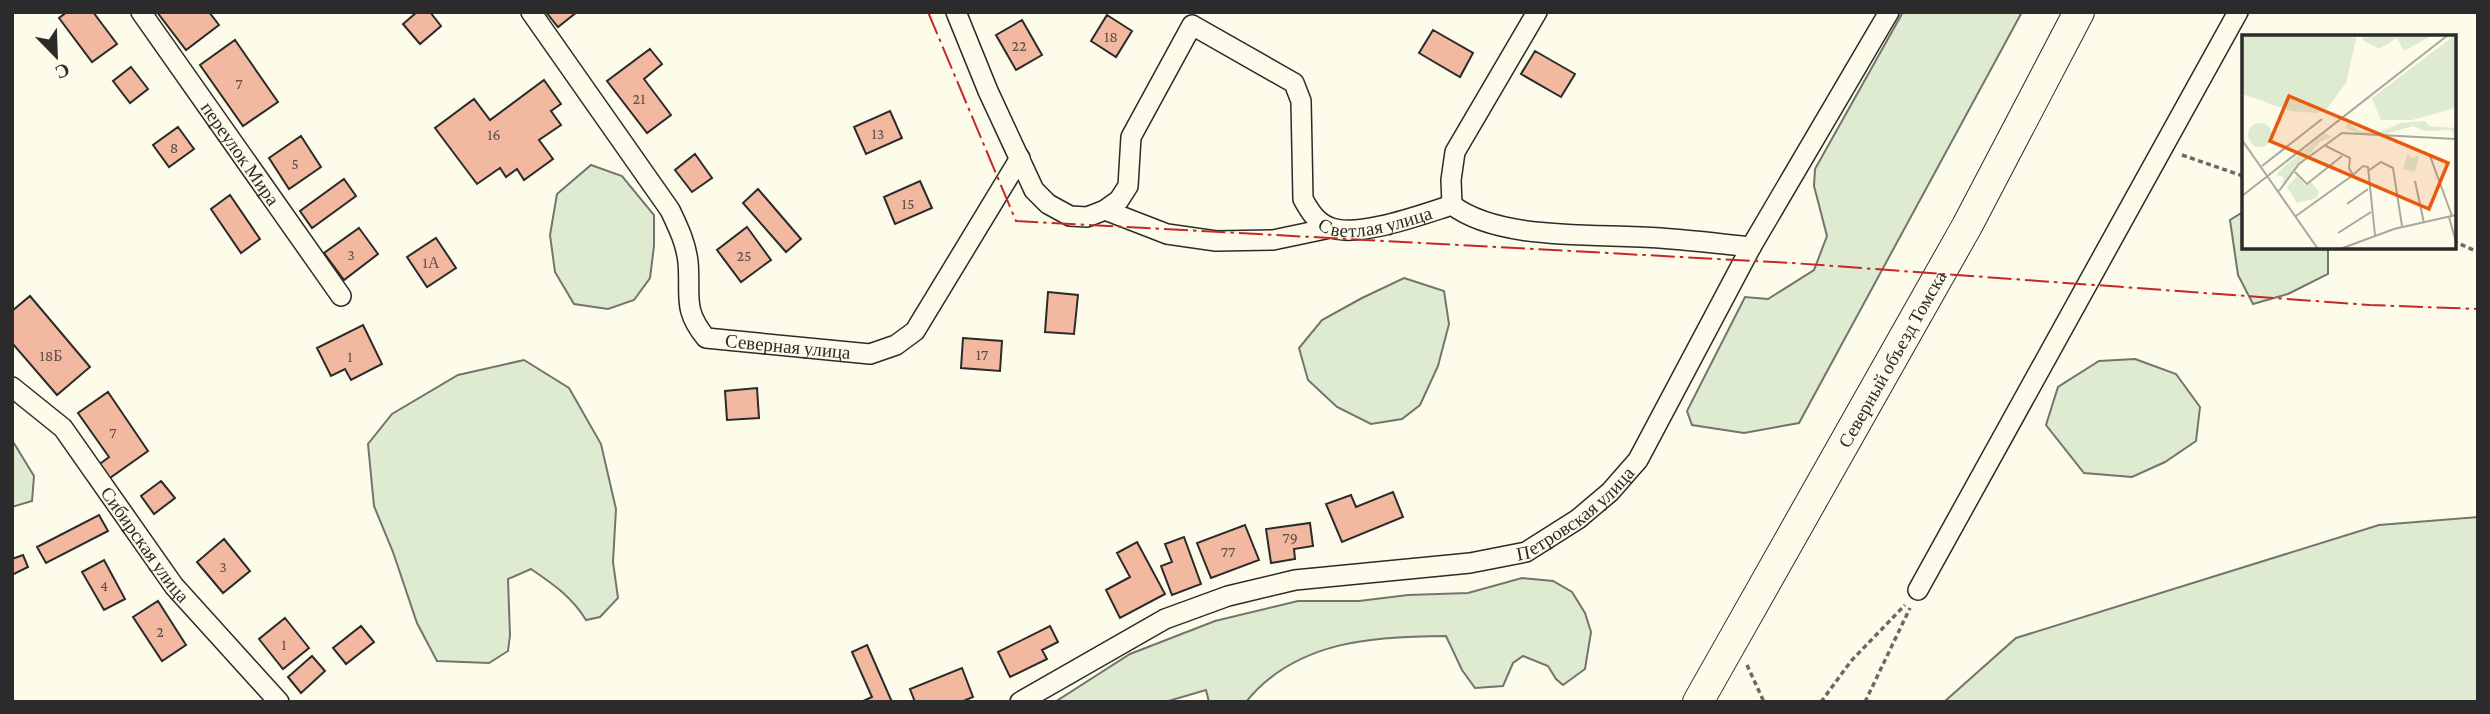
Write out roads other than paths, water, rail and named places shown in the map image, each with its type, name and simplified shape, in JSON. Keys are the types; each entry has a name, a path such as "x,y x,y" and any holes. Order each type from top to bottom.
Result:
{"main road":[{"name":"Северный объезд Томска","path":"1698,702 1967,226 2079,12"}],"street":[{"name":"переулок Мира","path":"141,12 341,296"},
{"name":"Северная улица","path":"531,12 670,210 682,234 688,260 689,310 695,325 706,338 870,354 896,345 915,331 1020,158"},
{"path":"956,12 1034,190 1048,204 1070,216 1087,217 1105,210 1167,234 1216,241 1273,240 1331,228"},
{"path":"1452,205 1451,180 1455,152 1537,12"},
{"name":"Петровская улица","path":"1020,702 1165,619 1228,596 1295,580 1470,563 1525,552 1578,519 1610,492 1638,460 1751,247 1889,12"},
{"path":"1918,590 2238,12"},
{"name":"Светлая улица","path":"1105,210 1119,200 1128,186 1131,137 1196,19 1294,83 1301,101 1303,199 1310,211 1331,228 1346,230 1394,223 1452,205 1480,221 1517,228 1578,234 1659,237 1751,247"},
{"name":"Сибирская улица","path":"12,387 63,428 174,586 279,702"}]}
